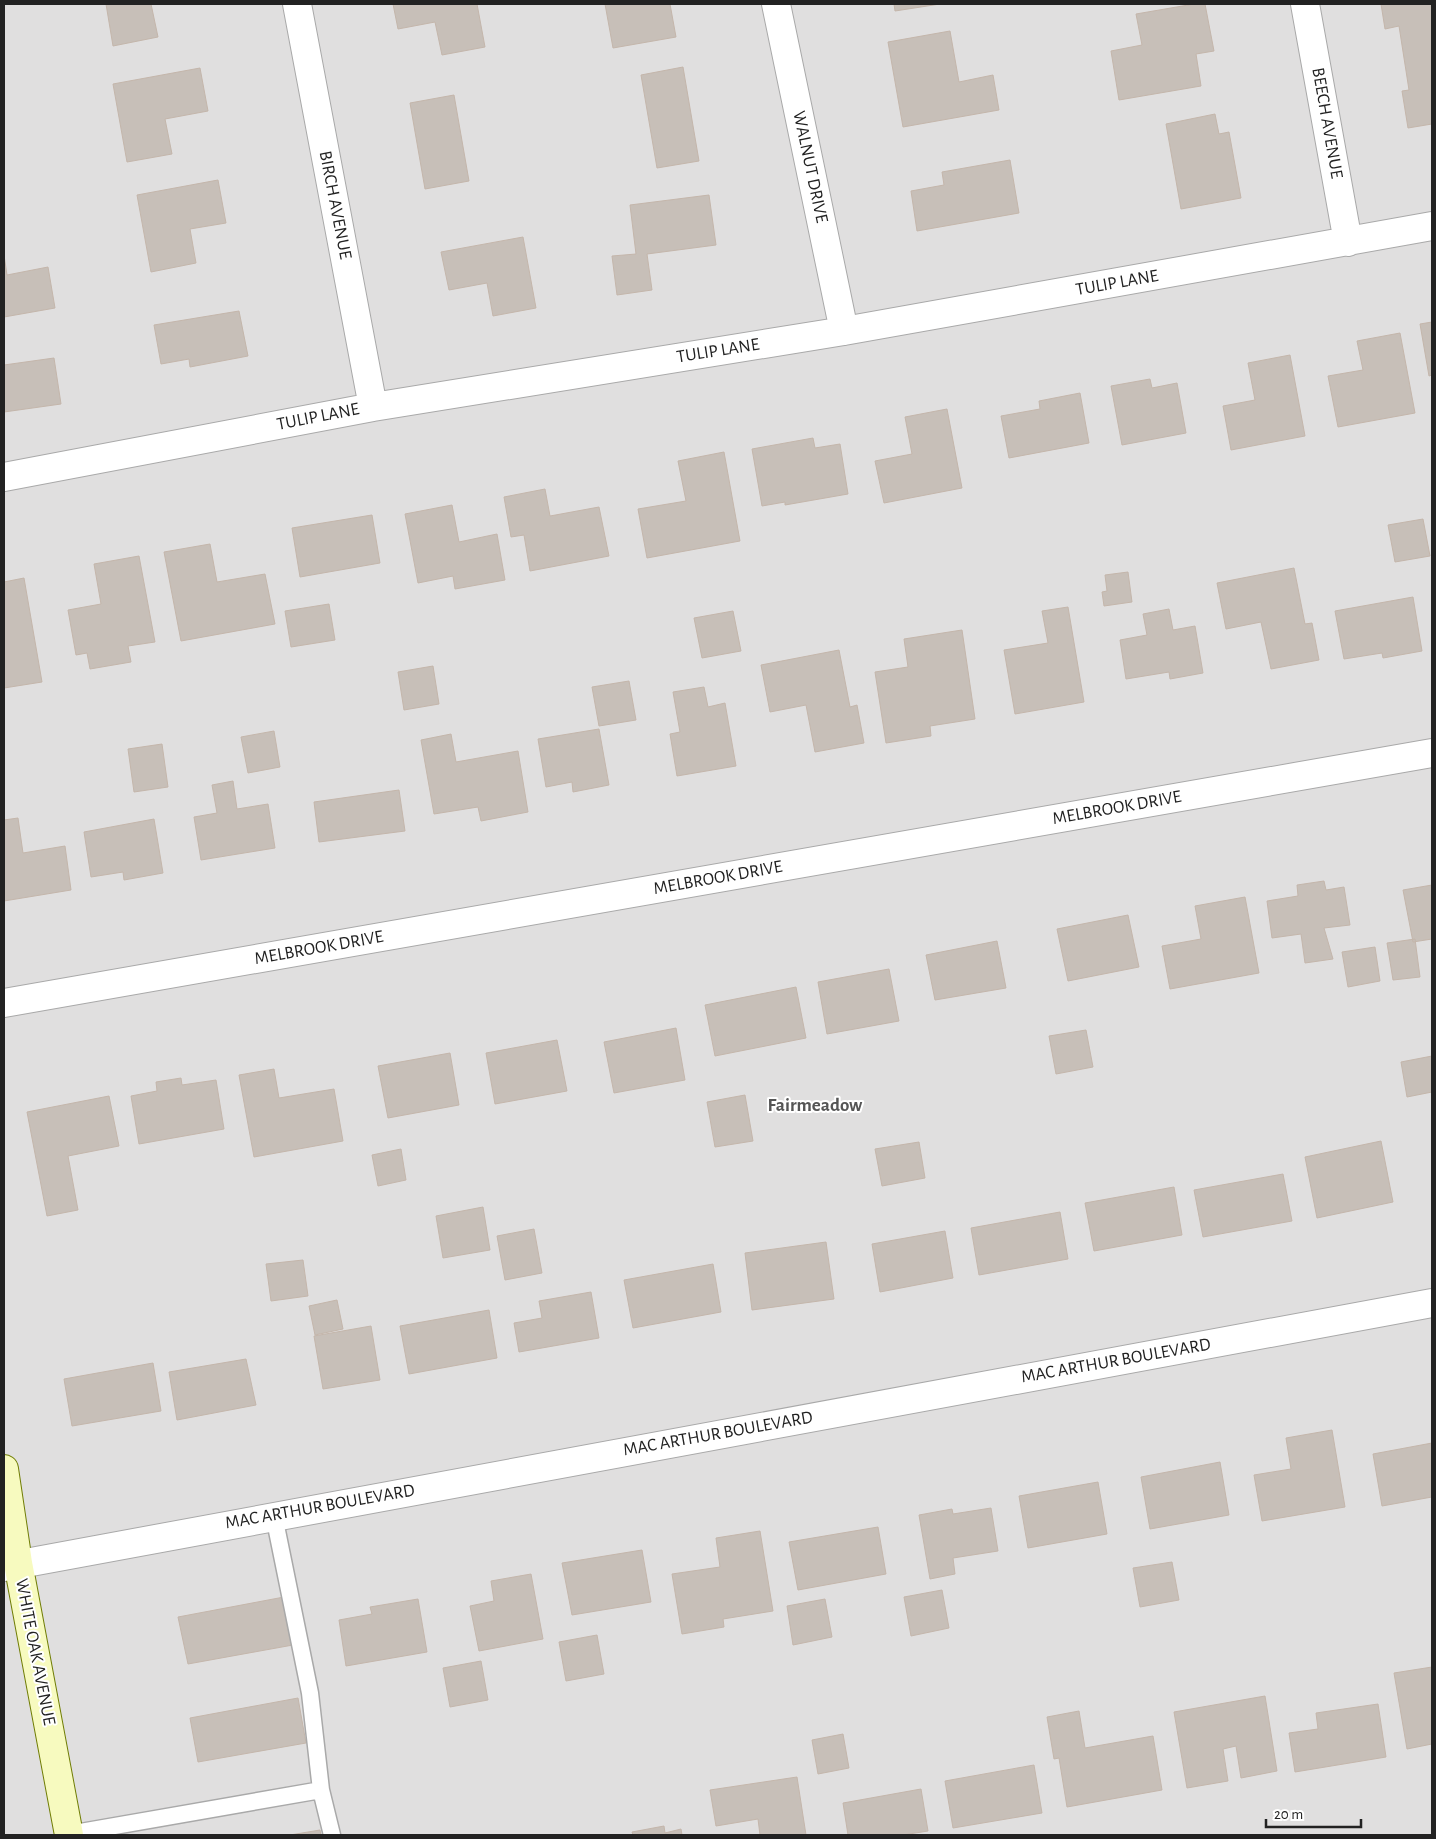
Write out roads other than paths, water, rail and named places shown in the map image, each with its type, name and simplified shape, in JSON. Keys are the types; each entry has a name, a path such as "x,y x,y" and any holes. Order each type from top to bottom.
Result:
{"street":[{"name":"BIRCH AVENUE","path":"297,4 372,407"},
{"name":"WALNUT DRIVE","path":"776,4 844,331"},
{"name":"BEECH AVENUE","path":"1305,4 1348,242"},
{"name":"TULIP LANE","path":"4,477 372,407 844,331 1432,226"},
{"name":"MELBROOK DRIVE","path":"4,1003 1432,754"},
{"name":"MAC ARTHUR BOULEVARD","path":"11,1565 1432,1303"},
{"name":"WHITE OAK AVENUE","path":"4,1469 11,1565 69,1834"}],"lane":[{"path":"274,1516 310,1693 321,1790 332,1835"},
{"path":"69,1834 321,1790"}],"district":[{"name":"Fairmeadow","path":"815,1105"}]}
